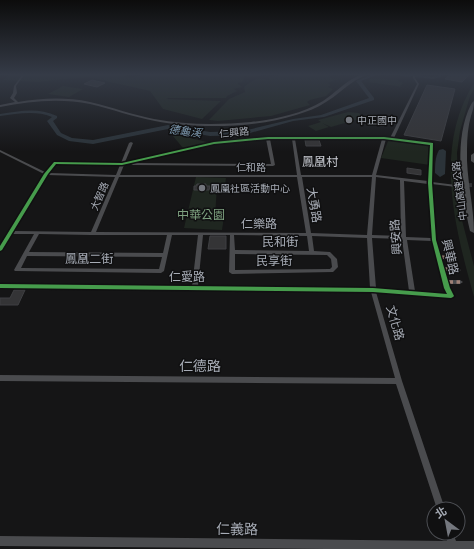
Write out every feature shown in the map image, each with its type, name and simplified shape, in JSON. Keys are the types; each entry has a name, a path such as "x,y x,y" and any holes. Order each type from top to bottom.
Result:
{"highway":[{"name":"中山高速公路","path":"474,102 471,108 464,145 465,178 468,204 474,231"},
{"name":"中山高速公路","path":"474,155 474,161"}],"street":[{"path":"0,106 16,102 31,101"},
{"path":"16,102 38,101"},
{"path":"62,101 106,108 163,122 205,125 274,119 292,114 324,101"},
{"path":"80,101 177,122 217,123 271,118 292,114"},
{"path":"392,138 410,101"},
{"name":"大勇路","path":"293,137 298,176 312,253"},
{"path":"122,164 273,165 268,138"},
{"name":"仁興路","path":"46,174 55,163 122,164 214,144 268,138 392,138 432,144"},
{"name":"文化路","path":"384,138 374,176 369,235 373,290 399,381 438,501"},
{"name":"大智路","path":"93,234 131,143"},
{"name":"興華路","path":"373,290 451,296 445,282 434,240 430,183 432,144"},
{"path":"0,151 46,174 0,250"},
{"name":"仁和路","path":"46,174 117,176 374,176 456,186"},
{"name":"興安路","path":"402,180 404,238 412,292"},
{"name":"仁樂路","path":"11,232 93,234 369,235 434,240"},
{"path":"37,233 26,254 166,255 170,234"},
{"path":"195,287 201,234"},
{"name":"民享街","path":"232,234 232,272 331,271 335,267 334,259 328,254"},
{"name":"民和街","path":"233,252 328,254"},
{"name":"鳳凰二街","path":"26,254 17,270 161,271 166,255"},
{"path":"439,257 454,258"},
{"path":"442,269 458,270"},
{"path":"445,282 460,282"},
{"name":"仁愛路","path":"0,286 373,290"},
{"name":"仁德路","path":"0,378 399,381"},
{"name":"仁義路","path":"0,540 454,548 474,546"}],"green space":[{"path":"157,101 221,101 202,119 163,109"},
{"path":"227,101 309,101 307,102 310,105 271,116 218,121 209,120"},
{"path":"465,101 469,101 460,131 457,153 459,209 474,266 474,297 460,244 452,188 451,161 454,134 461,108"},
{"path":"348,112 359,113 362,117 369,116 331,127 322,123 329,127 316,131 308,126 321,122 318,120"},
{"path":"177,135 207,142 206,144 183,148 173,136"},
{"path":"389,139 430,144 430,165 381,158"},
{"name":"中華公園","path":"196,177 226,178 225,185 217,186 215,217 224,217 222,230 184,228"}],"shaded area":[{"path":"443,149 446,151 445,174 440,177 435,173 436,161 439,150"}],"building":[{"path":"420,101 452,101 441,141 404,135"},
{"path":"305,140 319,140 321,146 306,146"},
{"path":"407,168 421,170 421,175 407,173"},
{"name":"鳳凰社區活動中心","path":"197,184 206,184 206,186 210,186 209,190 194,190 194,186"},
{"path":"210,236 226,236 226,249 208,249"},
{"path":"14,290 25,290 18,305 0,305 0,298 10,298"}],"waterway":[{"name":"德龜溪","path":"0,115 35,111 42,112 55,117 50,121 59,134 71,140 93,142 168,127 210,134 243,133 293,120 322,116 367,101"}],"tunnel":[{"path":"456,186 474,185"}],"marked path":[{"path":"439,257 454,258"},
{"path":"442,269 458,270"},
{"path":"445,282 460,282"}],"cycle path":[{"path":"0,250 46,174 55,163 122,164 214,143 268,138 384,138 432,144 430,183 434,240 447,288 451,296 373,290 0,286"}],"place":[{"name":"中正國中","path":"349,120"},
{"name":"鳳凰社區活動中心","path":"202,188"}],"district":[{"name":"鳳凰村","path":"320,162"}]}
